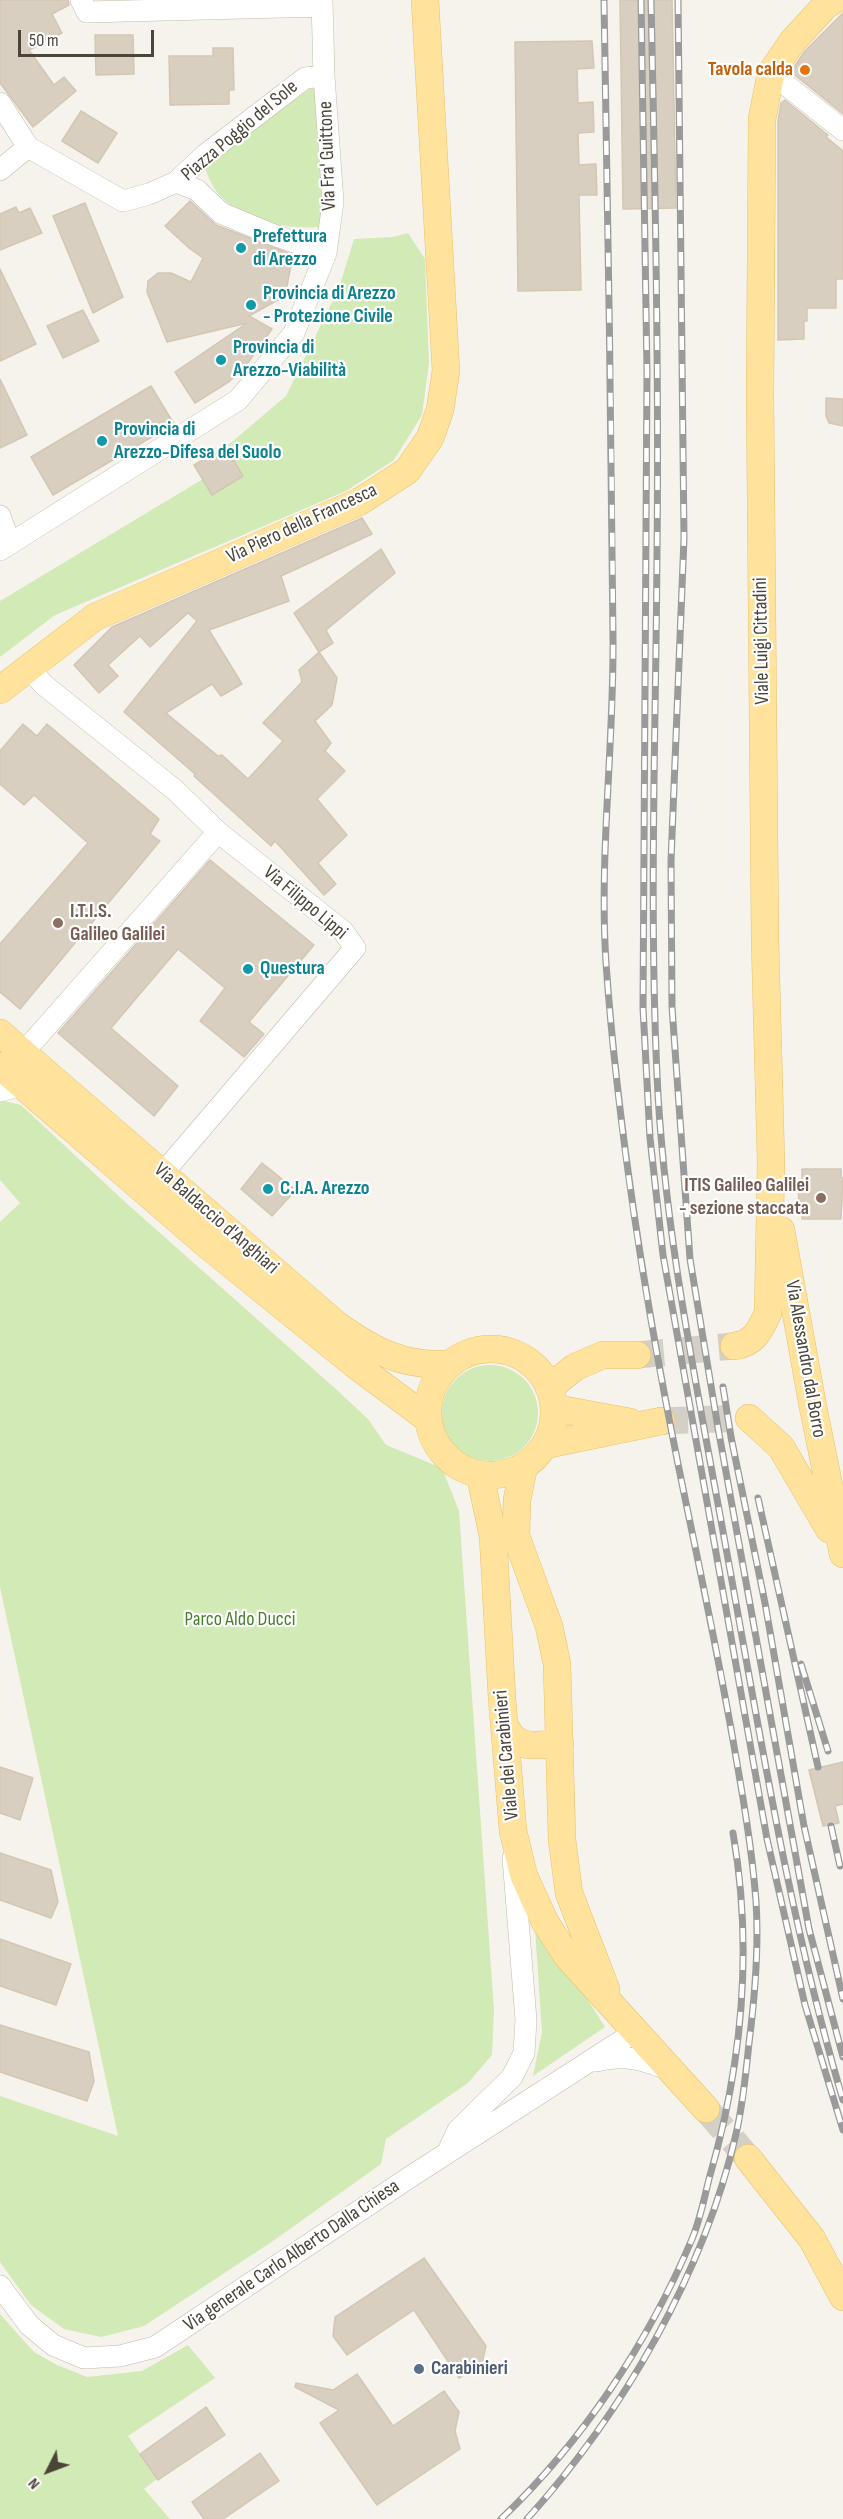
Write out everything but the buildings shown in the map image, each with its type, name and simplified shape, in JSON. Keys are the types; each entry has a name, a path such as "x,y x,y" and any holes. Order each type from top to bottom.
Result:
{"main road":[{"name":"Via Piero della Francesca","path":"0,690 95,617 359,502 407,471 430,438 440,410 446,371 425,0"},
{"path":"771,72 792,42 825,6 834,0"},
{"name":"Viale Luigi Cittadini","path":"771,72 762,119 760,393 765,940 771,1163"},
{"name":"Via Baldaccio d'Anghiari","path":"0,1033 337,1325 367,1346 407,1362 425,1366 450,1364"},
{"name":"Via Baldaccio d'Anghiari","path":"0,1066 11,1088 354,1364 428,1419"},
{"path":"737,1346 749,1343 760,1331 768,1313 771,1163"},
{"name":"Via Alessandro dal Borro","path":"771,1163 842,1551"},
{"path":"486,1349 506,1351 524,1359 534,1367 551,1398 552,1427 545,1445 524,1466 495,1475 480,1475 461,1468 445,1455 434,1438 428,1419 432,1389 450,1364 473,1352 486,1349"},
{"path":"551,1398 575,1367 603,1355 637,1355"},
{"path":"545,1445 661,1421 627,1422 551,1398"},
{"path":"749,1418 782,1448 842,1551"},
{"name":"Viale dei Carabinieri","path":"524,1466 517,1500 516,1536 553,1641 560,1744 562,1840 569,1893 599,1975 615,2006"},
{"name":"Viale dei Carabinieri","path":"480,1475 493,1536 513,1831 524,1876 545,1922 567,1956 615,2006 635,2032 706,2109"},
{"path":"504,1723 507,1732 517,1743 524,1745 560,1744"},
{"path":"748,2158 812,2239 843,2297"}],"street":[{"path":"81,0 87,12 322,3"},
{"name":"Via Fra' Guittone","path":"5,547 238,400 294,333 326,253 333,202 324,76 322,3"},
{"path":"771,72 843,130"},
{"name":"Piazza Poggio del Sole","path":"324,76 305,78 206,154 176,182 197,189 221,213 326,253"},
{"path":"0,103 28,147 123,201 149,194 176,182"},
{"path":"0,170 28,147"},
{"path":"0,516 5,547"},
{"name":"Via Filippo Lippi","path":"28,667 44,685 175,790 218,832 343,931 355,948 162,1173"},
{"path":"23,1053 218,832"},
{"path":"447,2153 458,2130 512,2077 524,2053 526,2020 514,1879 513,1831"},
{"name":"Via generale Carlo Alberto Dalla Chiesa","path":"0,2286 29,2325 53,2345 84,2358 120,2356 154,2347 635,2032"},
{"name":"Via generale Carlo Alberto Dalla Chiesa","path":"584,2064 617,2056 645,2061 668,2069"}],"green space":[{"path":"315,85 323,185 320,227 269,223 237,210 224,200 213,186 206,170 217,156"},
{"path":"408,233 425,259 429,363 422,415 394,460 346,491 55,615 0,657 0,601 203,479 212,494 243,476 226,447 286,396 339,288 354,239 393,237"},
{"name":"Parco Aldo Ducci","path":"0,1100 21,1105 124,1201 338,1391 368,1419 386,1445 437,1466 444,1473 459,1511 494,2011 492,2055 468,2083 386,2139 381,2164 273,2241 144,2326 101,2337 64,2329 31,2305 0,2262 0,2096 118,2136 0,1587 0,1222 20,1203 0,1180"},
{"path":"490,1365 508,1369 524,1379 534,1395 538,1413 534,1431 524,1447 508,1457 490,1461 472,1457 456,1447 446,1431 442,1413 446,1395 456,1379 472,1369"},
{"path":"534,1914 605,2027 533,2076 542,2032"},
{"path":"0,2314 34,2352 57,2365 87,2377 142,2371 188,2345 215,2378 128,2436 157,2479 144,2489 170,2519 0,2519"}],"tunnel":[{"path":"637,1355 734,1346"},
{"path":"661,1421 749,1418"},
{"path":"706,2109 748,2158"}],"railway":[{"path":"527,2519 596,2434 627,2387 681,2289 703,2238 722,2186 736,2134 744,2088 757,1954 754,1882 741,1784 672,1436 637,1234 619,1099 606,963 604,882 613,638 604,0"},
{"path":"641,0 647,371 643,1008 650,1138 663,1255 767,1839 805,2005 843,2130"},
{"path":"651,0 657,415 653,944 661,1135 684,1312 777,1826 807,1963 843,2100"},
{"path":"678,0 684,538 671,861 672,1007 690,1259 718,1428 809,1929 843,2057"},
{"path":"723,1387 765,1603 804,1826 843,1999"},
{"path":"758,1498 818,1767"},
{"path":"801,1664 828,1751"},
{"path":"831,1826 840,1866"},
{"path":"501,2519 559,2457 611,2389 655,2316 692,2239 720,2136 729,2093 741,2007 742,1920 733,1833"}],"place":[{"name":"Tavola calda","path":"805,70"},
{"name":"Prefettura di Arezzo","path":"241,248"},
{"name":"Provincia di Arezzo - Protezione Civile","path":"251,305"},
{"name":"Provincia di Arezzo-Viabilità","path":"221,360"},
{"name":"Provincia di Arezzo-Difesa del Suolo","path":"102,441"},
{"name":"I.T.I.S. Galileo Galilei","path":"58,923"},
{"name":"Questura","path":"248,969"},
{"name":"C.I.A. Arezzo","path":"268,1189"},
{"name":"ITIS Galileo Galilei - sezione staccata","path":"821,1198"},
{"name":"Carabinieri","path":"419,2369"}]}
